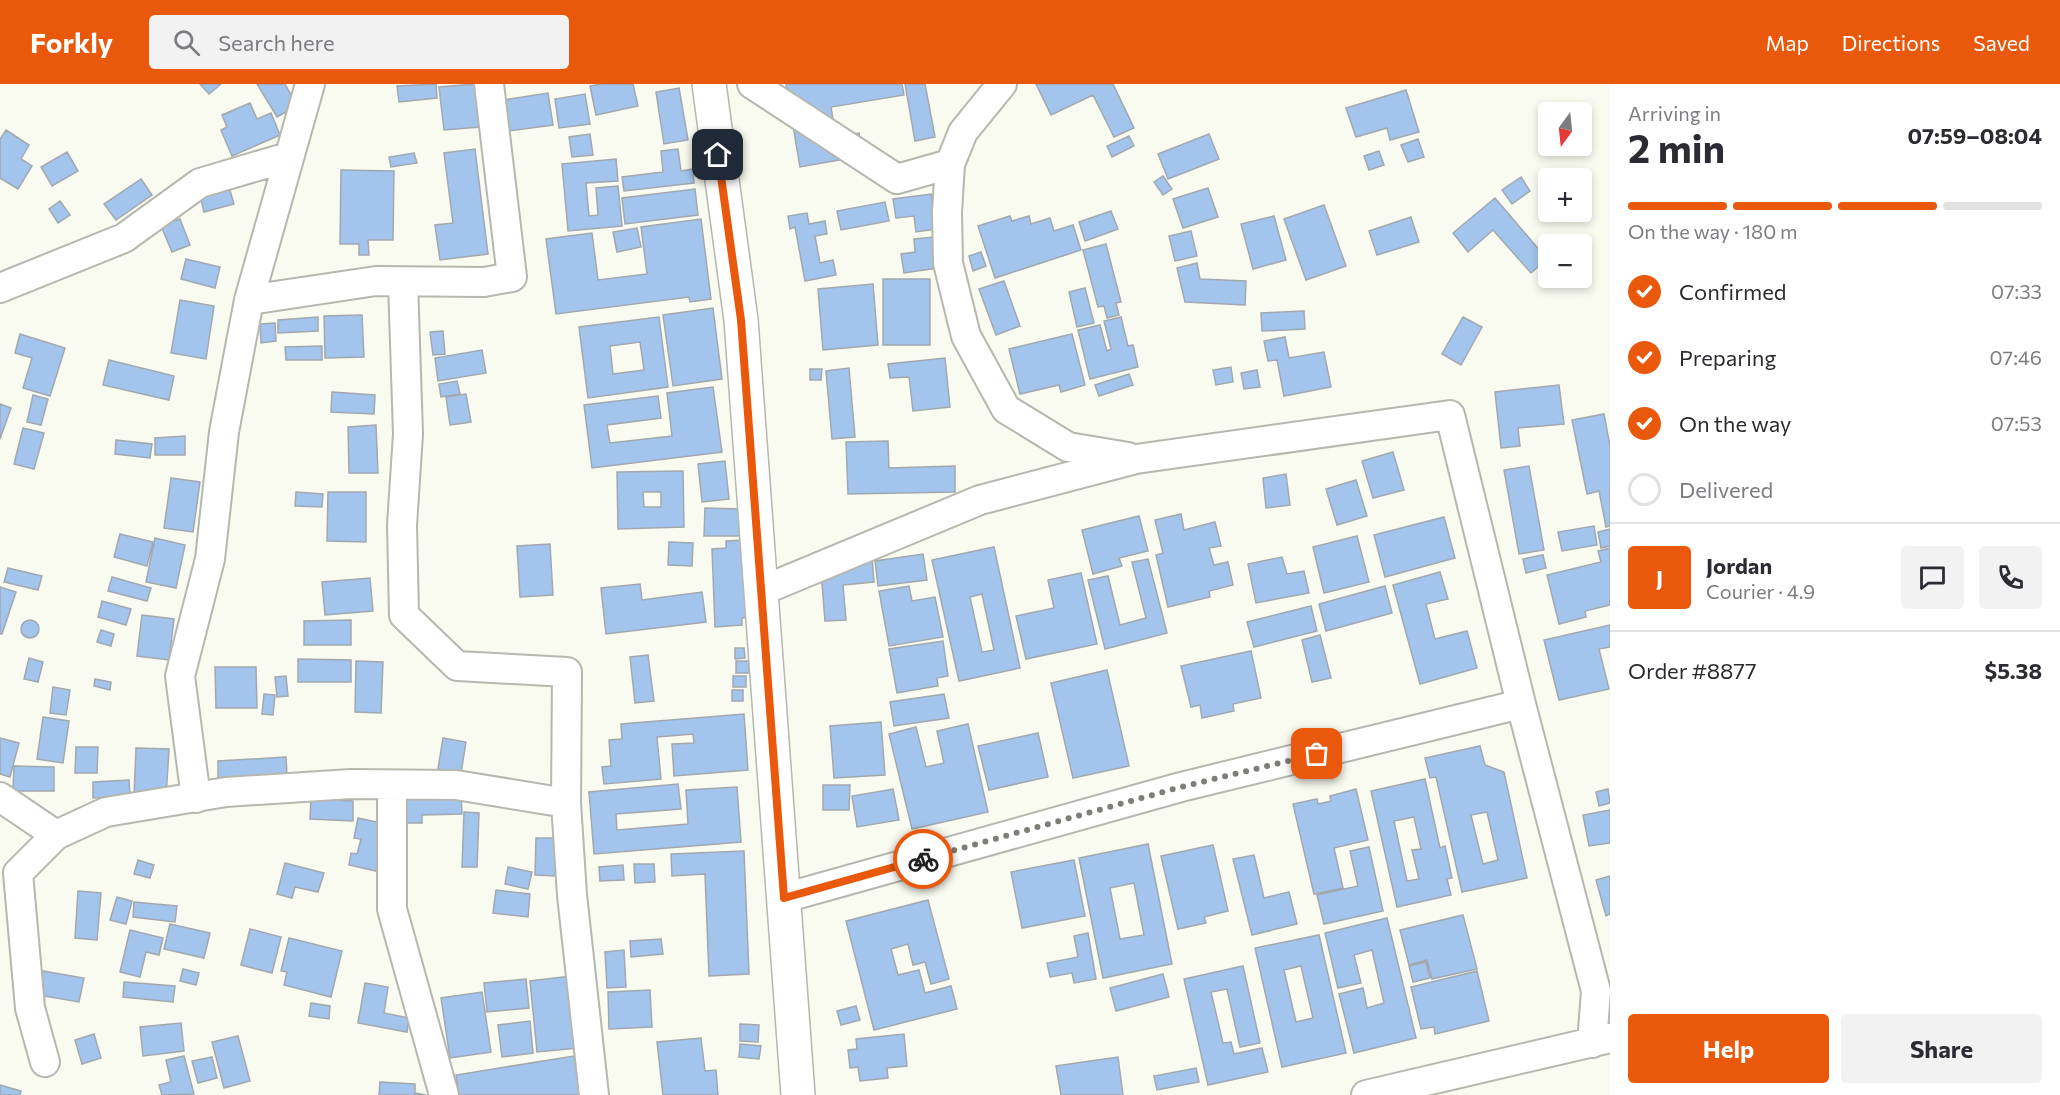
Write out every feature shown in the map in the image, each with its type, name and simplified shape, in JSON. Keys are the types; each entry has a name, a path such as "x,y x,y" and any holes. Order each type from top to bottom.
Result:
{"street":[{"path":"196,798 180,676 210,559 225,432 249,300 310,84"},
{"path":"249,300 376,281 484,282 512,278 489,84"},
{"path":"709,84 741,320 798,1095"},
{"path":"752,84 897,179 950,164"},
{"path":"1002,84 963,132 950,164 947,212 948,263 966,336 1006,409 1068,447 1136,459"},
{"path":"0,288 124,238 200,183 288,157"},
{"path":"403,282 408,434 402,525 404,615 457,666 567,672 566,803 572,895 594,1095"},
{"path":"761,591 981,500 1136,459 1450,415 1521,704 1596,991 1601,1041 1366,1095"},
{"path":"784,898 1181,787 1521,704"},
{"path":"45,1062 30,1008 18,873 56,835 106,812 226,792 351,784 456,785 566,803"},
{"path":"392,785 392,909 444,1095"},
{"path":"0,797 56,835"}],"building":[{"path":"200,84 221,84 209,94"},
{"path":"257,84 285,84 297,106 277,117"},
{"path":"436,84 437,98 399,102 397,86"},
{"path":"475,84 480,127 444,130 439,87"},
{"path":"633,84 638,106 596,115 590,86"},
{"path":"786,84 902,84 904,95 831,107 836,137 859,133 863,156 800,167"},
{"path":"905,84 925,84 935,137 915,141"},
{"path":"1036,84 1113,84 1134,128 1114,137 1093,95 1051,115"},
{"path":"679,88 688,140 664,144 656,92"},
{"path":"1406,90 1419,132 1390,140 1387,128 1356,137 1346,108"},
{"path":"548,93 553,125 509,131 504,100"},
{"path":"585,94 590,124 559,128 555,99"},
{"path":"250,103 257,119 271,113 280,135 232,156 221,130 227,127 222,115"},
{"path":"6,130 29,145 21,159 32,166 18,189 0,178 0,139"},
{"path":"590,134 593,155 572,157 569,137"},
{"path":"1209,134 1219,159 1168,179 1158,154"},
{"path":"1129,136 1134,146 1112,157 1107,146"},
{"path":"1418,139 1424,157 1408,162 1401,145"},
{"path":"475,149 488,254 440,260 435,225 453,223 444,153"},
{"path":"678,149 681,171 693,169 694,183 624,191 622,177 663,172 661,151"},
{"path":"1379,151 1384,165 1369,170 1364,156"},
{"path":"67,152 78,171 52,186 41,167"},
{"path":"414,153 417,163 391,167 389,157"},
{"path":"616,159 618,181 586,183 589,216 598,215 596,188 618,186 622,226 568,231 562,164"},
{"path":"341,170 394,171 393,240 368,240 369,255 359,255 359,244 340,244"},
{"path":"1163,176 1172,189 1163,195 1154,182"},
{"path":"1521,177 1530,191 1512,204 1502,190"},
{"path":"141,179 152,195 116,220 104,204"},
{"path":"229,187 234,204 204,212 200,195"},
{"path":"1208,188 1218,217 1183,228 1173,199"},
{"path":"695,189 698,215 625,224 622,198"},
{"path":"931,194 936,229 916,232 914,216 896,218 893,199"},
{"path":"1495,198 1538,248 1538,267 1531,273 1493,230 1468,252 1453,233"},
{"path":"60,201 70,215 58,223 49,209"},
{"path":"885,202 889,221 841,230 837,211"},
{"path":"1324,205 1346,266 1306,280 1284,219"},
{"path":"1111,211 1118,229 1085,241 1079,222"},
{"path":"807,213 809,224 825,221 827,234 815,236 820,263 833,260 836,275 805,281 795,227 790,229 788,216"},
{"path":"1010,216 1012,221 1029,216 1031,224 1050,218 1054,231 1073,225 1081,250 995,278 978,226"},
{"path":"1274,216 1286,260 1253,269 1241,224"},
{"path":"1411,217 1419,242 1377,255 1369,231"},
{"path":"180,219 190,245 172,252 161,226"},
{"path":"701,219 711,299 690,302 689,297 556,314 546,239 592,233 598,280 647,274 641,227"},
{"path":"637,228 641,247 617,252 613,232"},
{"path":"1191,231 1197,256 1175,261 1169,236"},
{"path":"934,237 938,268 904,273 901,254 915,252 914,239"},
{"path":"1106,244 1121,302 1116,303 1119,315 1107,318 1104,306 1098,307 1083,250"},
{"path":"981,252 986,266 973,271 969,256"},
{"path":"186,259 220,267 215,288 181,279"},
{"path":"1197,263 1200,279 1246,281 1245,305 1185,302 1177,268"},
{"path":"883,279 930,279 930,345 883,345"},
{"path":"1004,281 1020,326 996,335 979,289"},
{"path":"873,284 878,345 823,350 818,289"},
{"path":"1085,288 1094,323 1077,327 1069,292"},
{"path":"180,300 214,306 206,359 171,353"},
{"path":"713,308 722,379 673,386 663,315"},
{"path":"1304,311 1305,329 1262,331 1261,313"},
{"path":"362,315 364,357 325,358 324,316"},
{"path":"318,317 318,331 278,333 278,320"},
{"path":"659,317 668,387 588,398 579,327","holes":["640,342 644,370 613,374 610,346"]},
{"path":"1121,317 1128,346 1133,345 1138,367 1090,379 1078,330 1100,325 1107,351 1111,349 1104,321"},
{"path":"1463,317 1482,327 1461,365 1442,354"},
{"path":"275,323 276,341 261,343 260,324"},
{"path":"443,331 445,354 433,355 430,332"},
{"path":"20,334 65,348 50,396 23,388 32,358 15,353"},
{"path":"1072,334 1085,385 1061,392 1059,385 1020,394 1009,349"},
{"path":"1285,337 1289,358 1324,352 1331,387 1284,396 1277,360 1268,361 1264,341"},
{"path":"322,346 322,360 286,360 285,347"},
{"path":"482,350 486,373 438,381 435,358"},
{"path":"945,358 950,407 913,411 909,377 890,378 888,364"},
{"path":"109,360 174,376 169,400 103,385"},
{"path":"1231,367 1233,382 1216,385 1213,370"},
{"path":"849,368 855,437 832,439 826,371"},
{"path":"810,369 822,369 821,380 810,380"},
{"path":"1257,370 1260,387 1244,389 1241,373"},
{"path":"1129,374 1133,385 1099,396 1095,385"},
{"path":"457,381 460,394 441,397 439,384"},
{"path":"1559,385 1564,424 1518,428 1520,446 1501,448 1495,392"},
{"path":"713,387 722,452 592,468 584,405 658,396 661,418 607,425 610,443 672,436 667,393"},
{"path":"332,392 375,395 374,414 331,412"},
{"path":"466,394 471,422 450,425 446,397"},
{"path":"33,395 48,399 41,425 27,422"},
{"path":"0,404 11,408 0,439"},
{"path":"1604,414 1610,446 1610,526 1606,527 1599,491 1587,494 1572,420"},
{"path":"376,425 378,473 349,473 348,427"},
{"path":"23,428 44,433 34,469 14,464"},
{"path":"185,436 185,455 155,455 155,438"},
{"path":"116,440 152,444 150,458 115,454"},
{"path":"888,441 889,468 955,466 955,492 848,494 846,442"},
{"path":"1393,452 1404,490 1373,498 1362,461"},
{"path":"725,461 729,499 702,502 698,464"},
{"path":"1529,466 1544,550 1519,554 1504,470"},
{"path":"683,471 684,527 618,529 617,472","holes":["643,492 661,492 661,507 644,507"]},
{"path":"1286,474 1290,505 1266,508 1263,478"},
{"path":"171,478 200,482 193,532 164,528"},
{"path":"1356,480 1367,516 1337,525 1326,489"},
{"path":"296,492 323,494 322,507 295,506"},
{"path":"328,492 366,492 366,542 327,541"},
{"path":"705,508 741,509 741,536 704,536"},
{"path":"1181,514 1184,530 1215,522 1221,546 1209,548 1214,565 1228,562 1233,585 1209,591 1210,597 1168,607 1156,555 1163,553 1155,520"},
{"path":"1139,516 1148,551 1119,558 1122,566 1093,574 1082,530"},
{"path":"1444,517 1455,558 1385,577 1374,535"},
{"path":"1594,526 1597,545 1562,551 1558,532"},
{"path":"1610,529 1610,546 1601,548 1598,532"},
{"path":"120,534 153,542 147,566 114,557"},
{"path":"1357,536 1369,582 1324,593 1313,547"},
{"path":"155,538 185,545 176,588 146,582"},
{"path":"745,540 748,617 742,618 742,625 715,627 712,549 726,548 726,541"},
{"path":"669,542 693,543 692,566 668,565"},
{"path":"550,544 553,595 520,597 517,546"},
{"path":"994,547 1020,668 959,681 932,560","holes":["982,594 994,650 982,652 970,597"]},
{"path":"1610,548 1610,605 1585,611 1586,617 1559,624 1547,575 1601,562 1598,551"},
{"path":"923,554 927,580 878,586 875,561"},
{"path":"1543,555 1546,568 1526,573 1523,559"},
{"path":"1282,557 1287,574 1304,571 1309,593 1256,603 1248,564"},
{"path":"872,558 874,582 843,585 846,620 825,621 821,571"},
{"path":"1148,559 1167,633 1105,649 1088,580 1108,576 1120,625 1146,618 1132,562"},
{"path":"8,568 42,576 38,590 4,582"},
{"path":"1440,572 1448,599 1426,604 1435,639 1467,631 1477,668 1420,684 1393,585"},
{"path":"1081,573 1097,644 1026,659 1016,616 1054,608 1048,580"},
{"path":"112,577 151,588 147,601 108,591"},
{"path":"370,578 373,611 325,615 322,582"},
{"path":"640,584 642,600 702,592 706,622 606,634 601,588"},
{"path":"909,586 912,601 935,597 943,637 889,646 879,591"},
{"path":"1385,586 1392,613 1326,631 1319,604"},
{"path":"0,587 16,592 2,634 0,634"},
{"path":"102,601 131,609 126,625 98,617"},
{"path":"1311,606 1317,631 1254,647 1247,622"},
{"path":"142,615 174,619 169,660 137,656"},
{"path":"30,620 36,623 39,629 36,635 30,638 24,635 21,629 24,623"},
{"path":"351,620 351,645 304,645 304,621"},
{"path":"1610,625 1610,647 1599,649 1609,689 1559,700 1544,640"},
{"path":"101,630 114,634 111,646 97,642"},
{"path":"1320,635 1331,678 1312,682 1302,640"},
{"path":"943,641 948,676 937,678 938,686 897,693 889,649"},
{"path":"735,648 744,648 745,658 735,659"},
{"path":"1251,651 1261,698 1233,704 1234,711 1202,718 1200,705 1191,707 1181,666"},
{"path":"648,655 654,701 635,703 630,657"},
{"path":"29,658 43,662 38,682 24,679"},
{"path":"298,659 351,660 351,682 298,682"},
{"path":"356,661 383,662 381,713 355,712"},
{"path":"736,661 749,661 749,673 736,673"},
{"path":"215,667 256,667 257,708 216,708"},
{"path":"1107,670 1129,766 1073,778 1051,683"},
{"path":"286,676 288,696 277,697 275,677"},
{"path":"733,676 746,676 746,687 733,687"},
{"path":"95,679 111,682 110,690 94,686"},
{"path":"53,687 70,690 66,715 50,713"},
{"path":"732,690 743,690 743,701 732,701"},
{"path":"264,694 275,695 273,715 262,714"},
{"path":"944,694 949,718 894,726 890,702"},
{"path":"744,714 748,770 674,776 672,744 694,743 693,734 657,737 661,779 604,784 602,767 611,766 609,740 622,739 621,724"},
{"path":"43,717 69,721 63,763 37,759"},
{"path":"881,722 885,775 834,778 830,726"},
{"path":"968,724 988,812 912,829 889,734 916,727 926,767 944,763 937,731"},
{"path":"1038,733 1048,777 989,790 978,746"},
{"path":"0,738 19,743 10,777 0,774"},
{"path":"443,738 466,742 461,773 438,769"},
{"path":"1480,746 1485,765 1504,772 1527,878 1462,892 1436,777 1430,778 1425,758","holes":["1487,812 1498,860 1483,864 1471,815"]},
{"path":"76,747 98,747 97,773 75,773"},
{"path":"136,748 169,749 166,798 134,796"},
{"path":"286,757 287,775 218,779 218,761"},
{"path":"14,766 54,767 54,791 13,791"},
{"path":"1425,779 1440,848 1445,846 1452,878 1447,879 1451,895 1397,907 1371,791","holes":["1414,817 1421,849 1412,850 1419,879 1407,881 1394,821"]},
{"path":"129,780 130,796 93,798 93,782"},
{"path":"678,784 681,809 616,814 617,830 688,824 686,790 737,787 741,842 594,854 589,792"},
{"path":"823,785 850,785 849,810 823,810"},
{"path":"893,789 899,820 857,827 852,796"},
{"path":"1356,789 1368,840 1334,848 1343,888 1314,894 1293,804 1317,799 1318,804 1331,801 1330,796"},
{"path":"1608,789 1610,803 1599,806 1596,792"},
{"path":"461,794 462,814 422,815 422,823 403,823 402,795"},
{"path":"311,799 353,801 353,821 310,819"},
{"path":"1610,810 1610,843 1589,846 1583,815"},
{"path":"464,812 479,813 477,867 462,867"},
{"path":"358,818 386,824 376,871 349,865 351,853 357,854 361,839 354,838"},
{"path":"536,838 556,838 555,876 535,875"},
{"path":"1148,844 1172,964 1103,978 1079,858","holes":["1134,883 1144,935 1120,939 1110,888"]},
{"path":"1213,845 1228,911 1204,917 1206,923 1178,929 1161,856"},
{"path":"1369,847 1383,911 1324,924 1317,895 1358,886 1350,851"},
{"path":"744,851 749,974 709,976 705,874 672,876 671,854"},
{"path":"1254,855 1264,898 1289,892 1297,924 1252,935 1233,859"},
{"path":"138,860 154,865 150,878 134,874"},
{"path":"1074,860 1085,916 1022,928 1011,872"},
{"path":"285,863 324,873 318,892 295,887 292,898 277,894"},
{"path":"634,864 654,864 655,882 635,883"},
{"path":"623,865 624,880 600,881 599,867"},
{"path":"508,867 532,872 528,889 505,884"},
{"path":"1610,876 1610,914 1606,916 1596,880"},
{"path":"496,890 530,894 528,917 493,913"},
{"path":"78,891 101,893 97,940 75,938"},
{"path":"117,897 132,901 126,924 110,920"},
{"path":"928,900 949,979 931,984 925,962 913,965 908,944 891,949 898,975 919,970 925,993 951,986 957,1009 874,1030 846,921"},
{"path":"134,902 177,906 175,922 133,917"},
{"path":"1463,915 1477,969 1432,979 1427,960 1409,965 1400,930"},
{"path":"1387,918 1416,1038 1354,1053 1339,994 1363,988 1367,1008 1384,1003 1372,950 1354,955 1361,983 1338,988 1325,933"},
{"path":"170,924 210,933 204,958 164,949"},
{"path":"250,929 281,937 272,973 241,965"},
{"path":"130,930 163,938 159,955 146,952 140,977 120,972"},
{"path":"1088,933 1096,979 1074,983 1072,973 1050,977 1047,963 1078,957 1074,936"},
{"path":"1319,935 1346,1053 1282,1067 1255,948","holes":["1301,966 1313,1018 1296,1022 1284,970"]},
{"path":"289,938 342,951 331,997 284,985 287,972 281,971"},
{"path":"661,939 663,954 631,957 630,941"},
{"path":"624,950 626,987 607,988 605,952"},
{"path":"1426,962 1430,978 1413,982 1409,966"},
{"path":"1243,966 1260,1043 1240,1047 1227,989 1211,992 1223,1043 1231,1042 1234,1054 1262,1048 1268,1072 1208,1085 1184,979"},
{"path":"183,969 199,973 196,985 180,981"},
{"path":"43,971 84,978 79,1002 38,995"},
{"path":"1477,971 1489,1021 1435,1034 1434,1027 1421,1029 1411,987"},
{"path":"1163,974 1169,997 1116,1011 1110,988"},
{"path":"571,976 578,1048 537,1052 530,981"},
{"path":"526,979 529,1008 487,1012 484,983"},
{"path":"124,982 175,986 173,1002 123,997"},
{"path":"365,983 388,987 384,1013 409,1018 407,1032 358,1023"},
{"path":"650,990 652,1027 609,1029 608,992"},
{"path":"482,992 491,1052 450,1058 441,998"},
{"path":"311,1003 330,1006 329,1019 309,1016"},
{"path":"856,1006 860,1020 841,1025 837,1011"},
{"path":"530,1021 533,1053 502,1057 498,1025"},
{"path":"181,1023 184,1051 143,1056 140,1027"},
{"path":"740,1024 759,1025 758,1042 740,1041"},
{"path":"94,1034 101,1058 82,1064 75,1040"},
{"path":"904,1034 907,1066 887,1068 888,1078 860,1081 858,1067 850,1068 848,1050 857,1049 856,1039"},
{"path":"238,1036 250,1081 224,1088 212,1042"},
{"path":"701,1038 705,1071 716,1070 718,1095 663,1095 657,1042"},
{"path":"740,1044 761,1046 759,1059 739,1057"},
{"path":"184,1056 194,1094 162,1095 159,1085 171,1082 166,1060"},
{"path":"574,1056 580,1095 459,1095 456,1075"},
{"path":"212,1057 217,1078 198,1083 192,1061"},
{"path":"1118,1057 1123,1095 1061,1095 1056,1066"},
{"path":"1196,1068 1199,1082 1157,1090 1154,1076"},
{"path":"380,1082 415,1084 415,1093 426,1095 379,1095"},
{"path":"0,1085 21,1091 20,1095 0,1095"}],"way so far":[{"path":"923,859 1181,787 1317,754"}],"route":[{"path":"718,155 741,320 784,898 923,859"}]}
